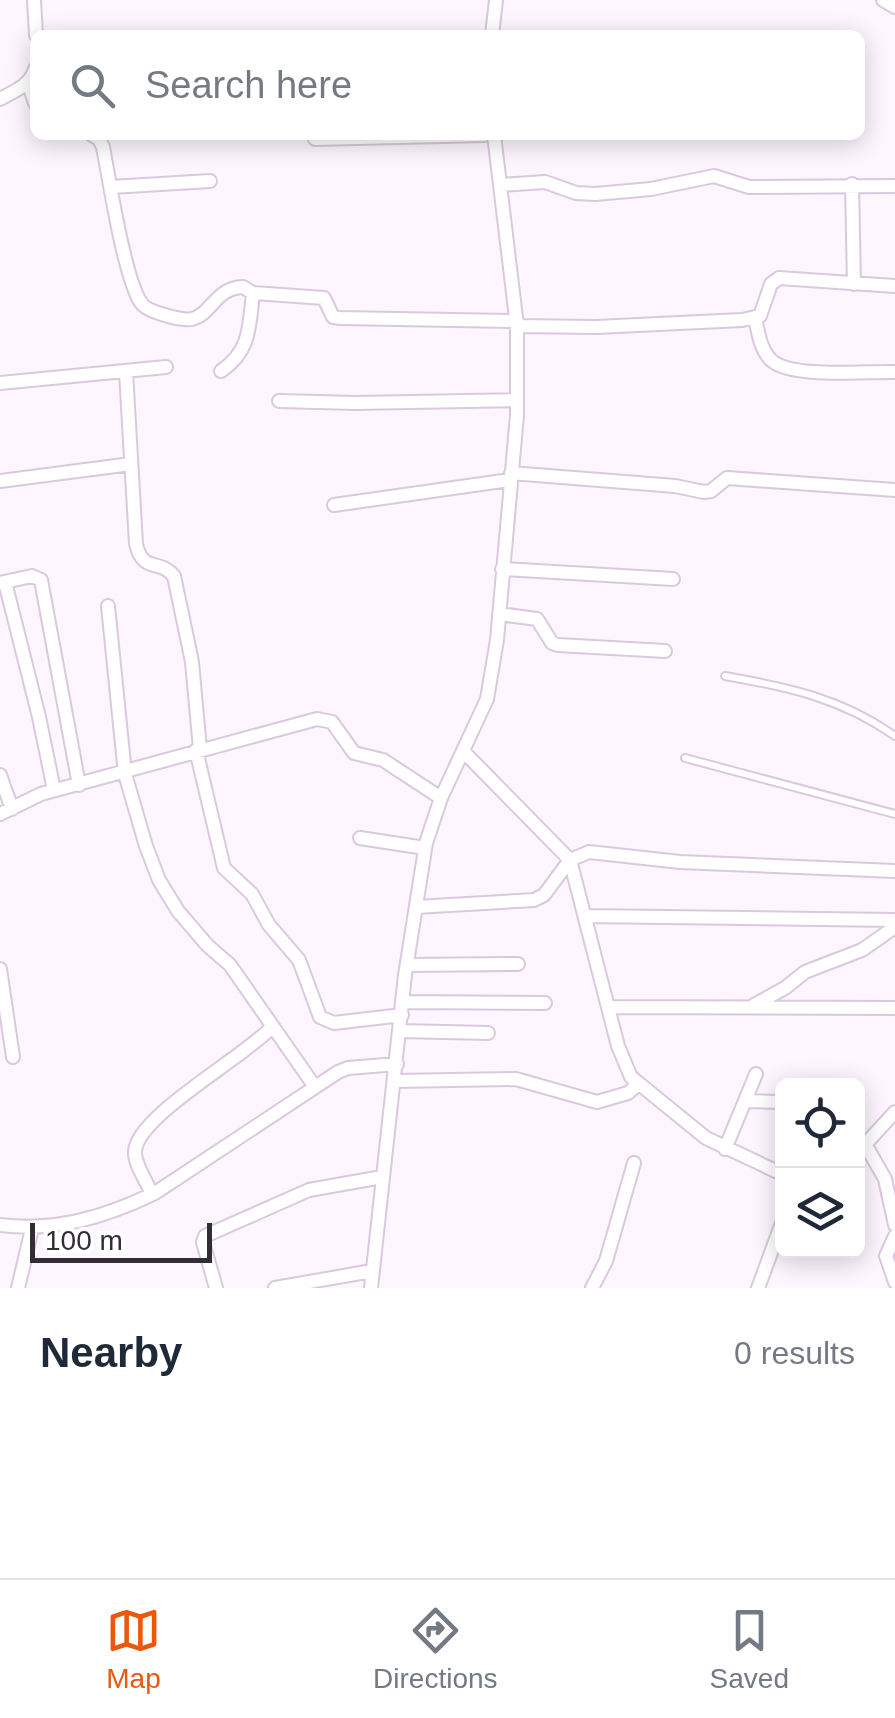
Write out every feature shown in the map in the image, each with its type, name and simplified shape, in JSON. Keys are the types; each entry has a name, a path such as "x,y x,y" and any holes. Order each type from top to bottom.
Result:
{"street":[{"path":"34,0 36,30"},
{"path":"493,30 496,0"},
{"path":"883,0 895,7"},
{"path":"0,99 30,77"},
{"path":"100,140 140,302 146,308 189,320 236,287 253,294 324,298 333,317 341,318 596,327 755,317 764,312 774,280 895,286"},
{"path":"371,1288 406,965 425,848 441,798 487,699 499,614 517,400 517,324 495,140"},
{"path":"500,185 545,182 576,193 595,194 651,189 714,176 749,187 895,186"},
{"path":"111,187 210,181"},
{"path":"852,184 854,284"},
{"path":"221,371 245,347 253,294"},
{"path":"755,317 762,348 779,366 813,372 895,372"},
{"path":"0,383 166,366"},
{"path":"126,372 133,520 139,558 169,570 174,576 192,662 198,749 224,868 252,894 299,960 320,1016 334,1023 402,1009 545,1003"},
{"path":"279,400 517,400"},
{"path":"0,481 130,464"},
{"path":"334,504 511,476 675,486 704,492 712,491 727,478 895,490"},
{"path":"502,569 674,579"},
{"path":"54,790 40,717 3,582 32,576 41,580 79,785"},
{"path":"108,606 125,774 160,880 178,911 230,965 316,1087"},
{"path":"499,614 537,619 552,643 558,645 665,651"},
{"path":"0,775 6,811 29,798 125,774 198,749 327,720 339,728 354,753 383,760 441,798"},
{"path":"464,752 570,860 624,1064 638,1084 725,1149 775,1171"},
{"path":"360,838 425,848"},
{"path":"416,907 534,900 544,895 570,860 590,852 680,862 895,871"},
{"path":"584,916 895,924"},
{"path":"752,1006 786,988 805,972 862,950 895,924"},
{"path":"406,965 518,964"},
{"path":"0,969 13,1057"},
{"path":"608,1006 895,1008"},
{"path":"152,1194 136,1158 138,1142 172,1103 272,1027"},
{"path":"400,1030 488,1033"},
{"path":"0,1225 32,1229 100,1216 152,1194 348,1068 397,1064"},
{"path":"725,1149 756,1074"},
{"path":"395,1081 516,1080 597,1102 628,1092 638,1084"},
{"path":"745,1100 775,1102"},
{"path":"865,1143 895,1112"},
{"path":"865,1154 885,1179 895,1226"},
{"path":"592,1288 606,1261 634,1163"},
{"path":"216,1288 202,1242 204,1236 309,1190 382,1177"},
{"path":"18,1288 32,1229"},
{"path":"895,1236 886,1256 895,1282"},
{"path":"758,1288 775,1242"},
{"path":"275,1288 372,1272"}],"lane":[{"path":"725,676 801,690 830,700 895,736"},
{"path":"685,758 895,814"}]}
